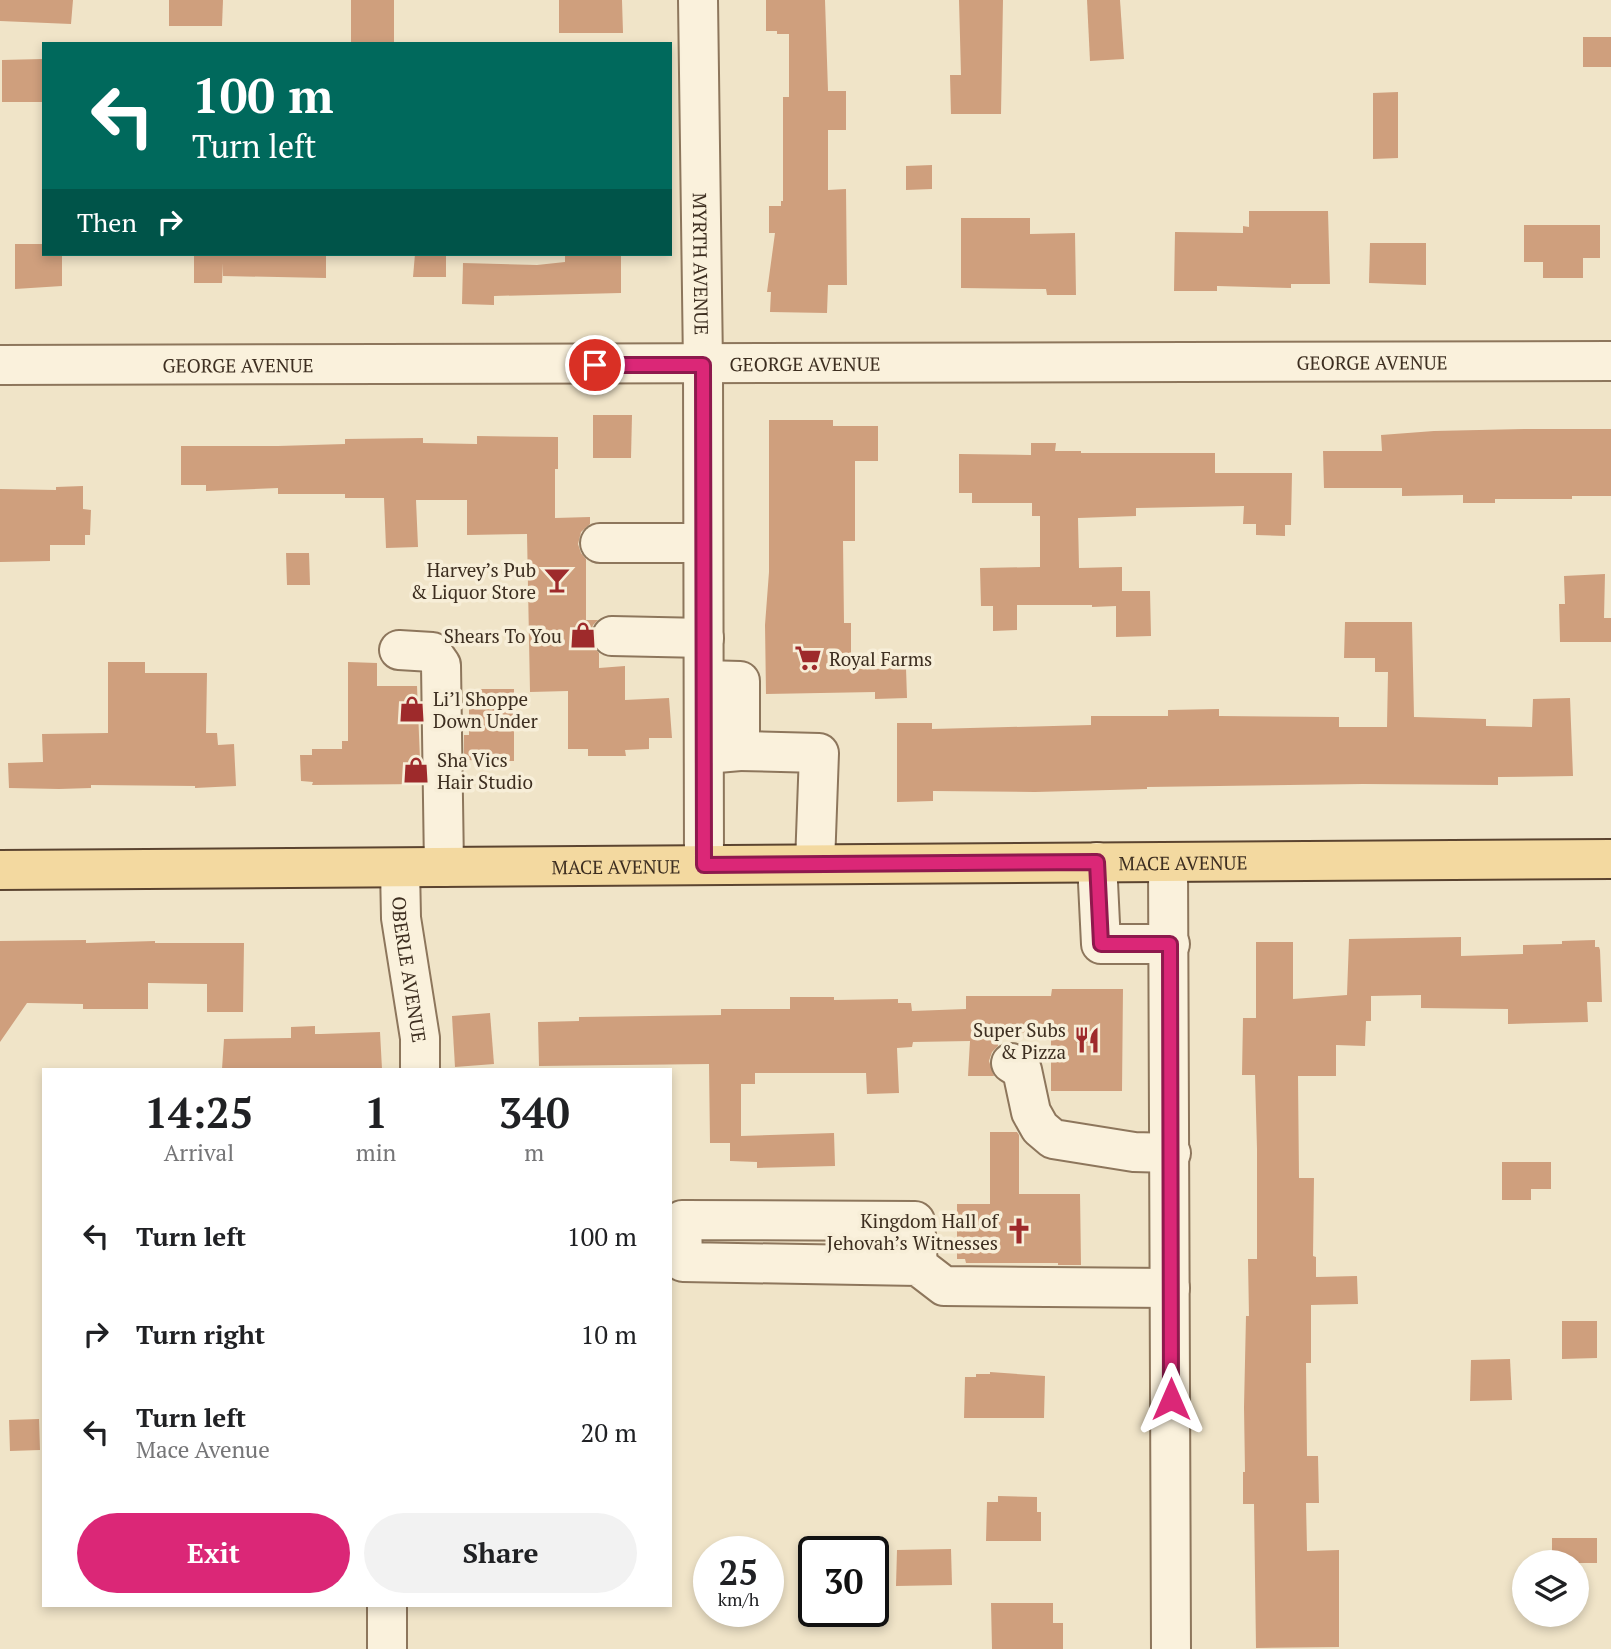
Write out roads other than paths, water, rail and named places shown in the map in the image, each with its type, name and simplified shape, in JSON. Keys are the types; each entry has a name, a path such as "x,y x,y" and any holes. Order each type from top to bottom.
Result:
{"main road":[{"name":"MACE AVENUE","path":"0,870 1611,859"}],"street":[{"name":"MYRTH AVENUE","path":"698,0 704,681 722,752 704,865"},
{"name":"GEORGE AVENUE","path":"0,365 1611,361"},
{"path":"600,543 703,543"},
{"path":"612,636 704,638"},
{"path":"399,650 432,652 441,665 444,867"},
{"path":"722,752 819,753 815,864"},
{"path":"1097,862 1101,944 1170,944"},
{"path":"1168,862 1171,1649"},
{"name":"OBERLE AVENUE","path":"400,867 401,918 420,1038 421,1068"},
{"path":"1011,1063 1022,1070 1031,1112 1040,1128 1053,1139 1134,1152 1171,1153"},
{"path":"918,1266 915,1221 682,1220 683,1262 918,1266 944,1286 1170,1288"},
{"path":"387,1607 387,1649"}],"place":[{"name":"Harvey’s Pub & Liquor Store","path":"557,580"},
{"name":"Shears To You","path":"583,635"},
{"name":"Royal Farms","path":"808,658"},
{"name":"Li’l Shoppe Down Under","path":"412,709"},
{"name":"Sha Vics Hair Studio","path":"416,770"},
{"name":"Super Subs & Pizza","path":"1087,1040"},
{"name":"Kingdom Hall of Jehovah’s Witnesses","path":"1019,1231"}]}
